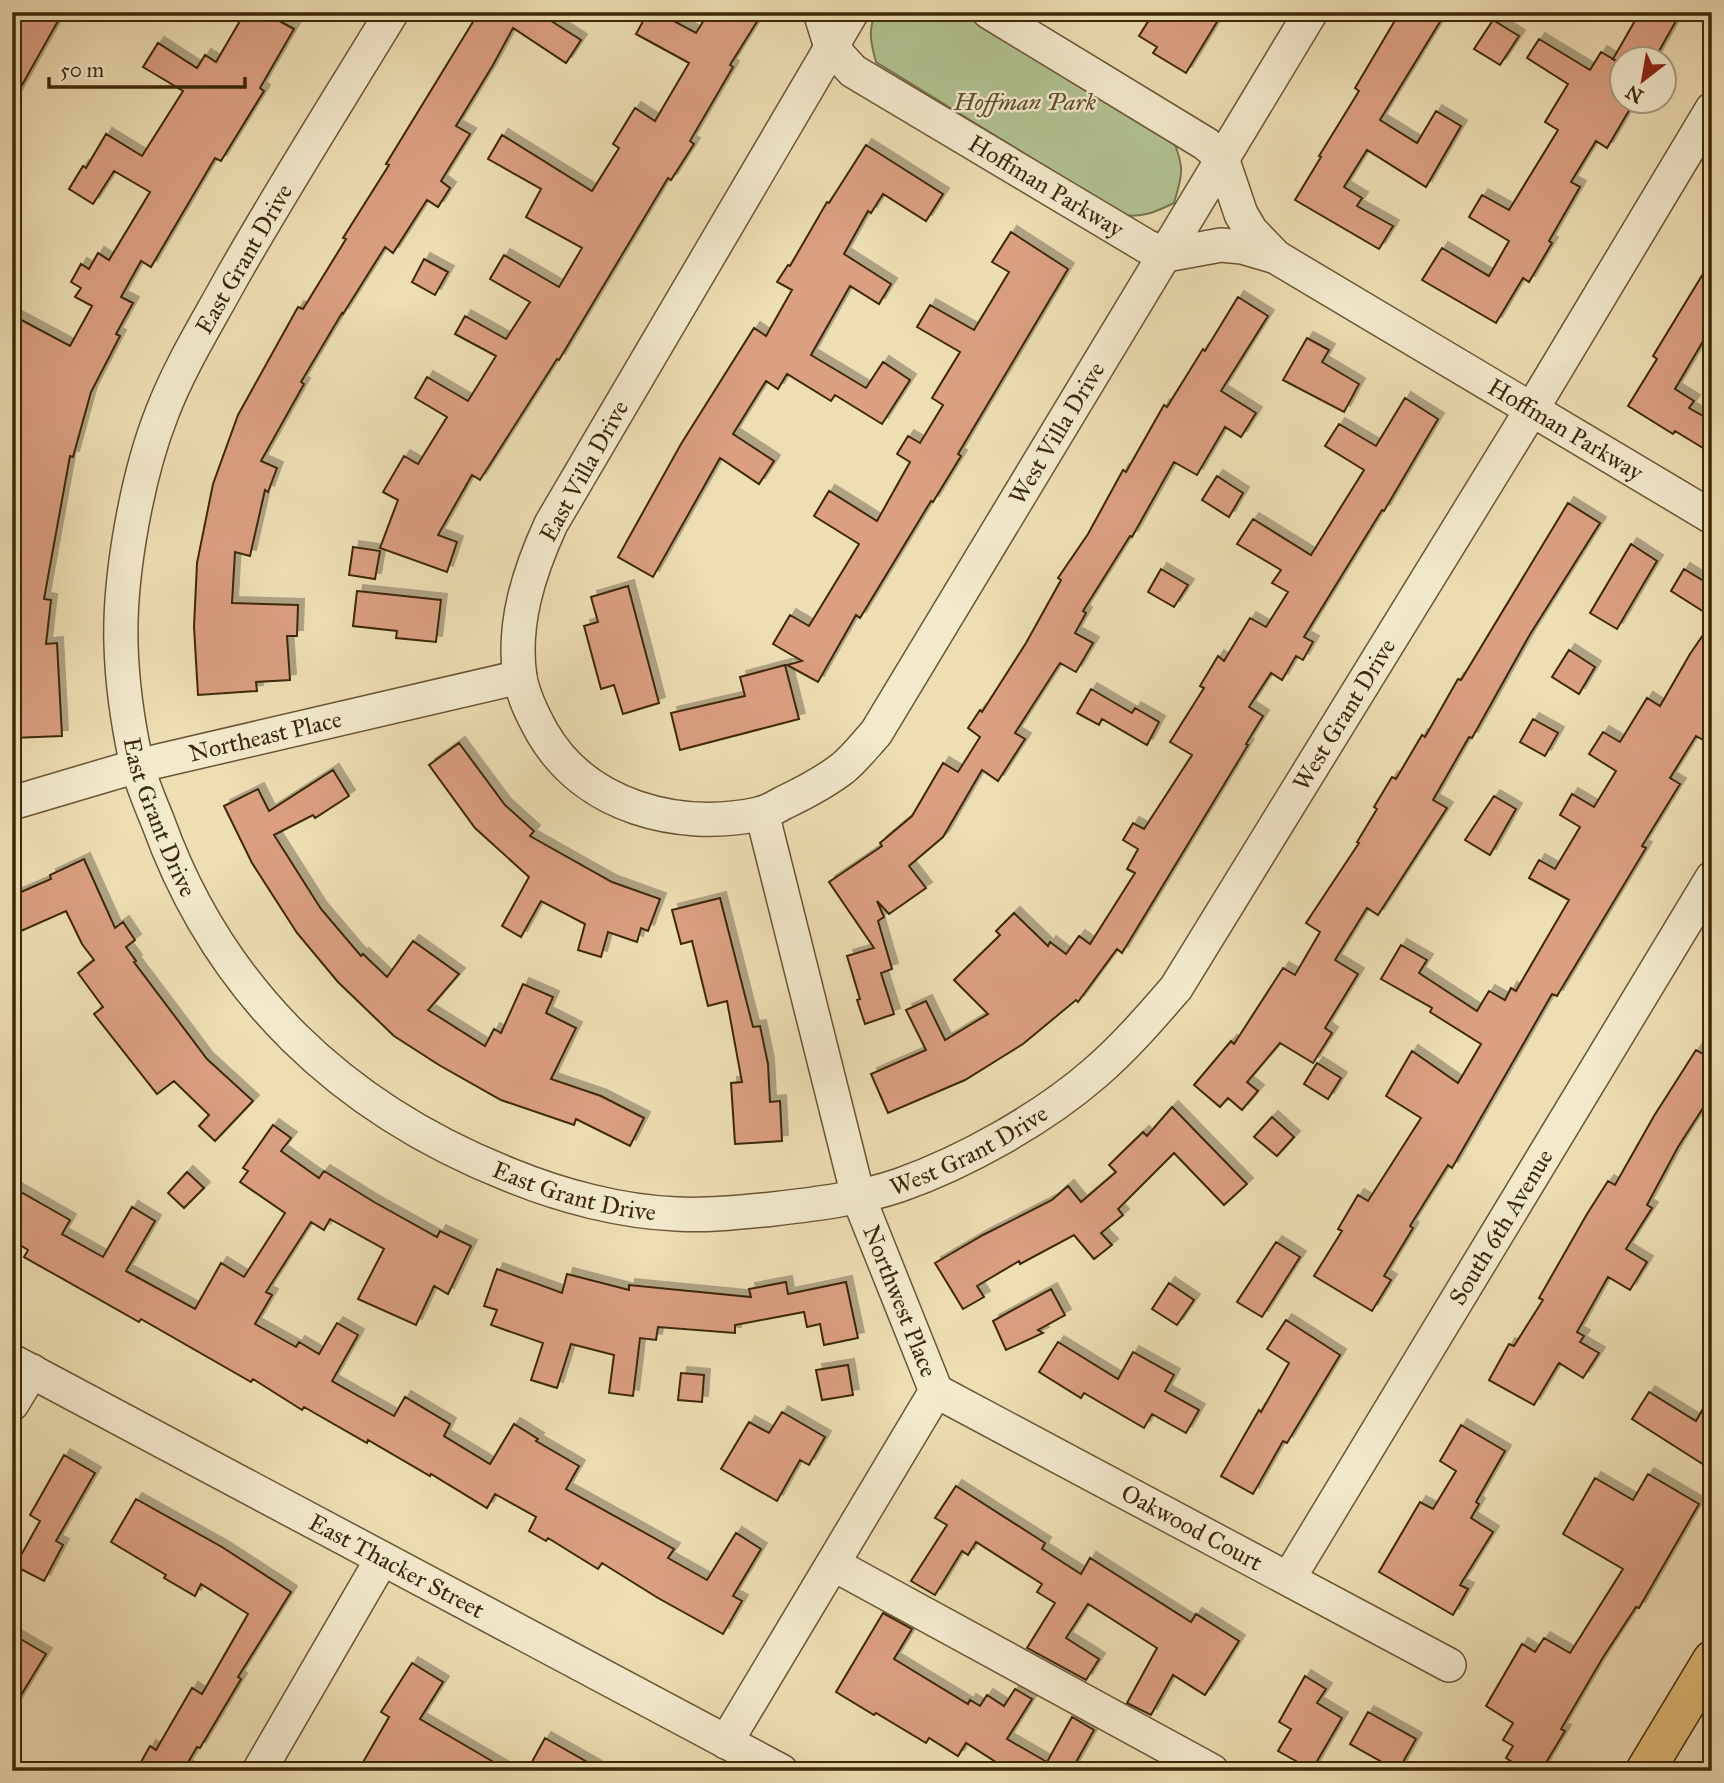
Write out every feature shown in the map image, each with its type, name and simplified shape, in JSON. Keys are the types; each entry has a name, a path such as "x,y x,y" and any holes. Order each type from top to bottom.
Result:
{"main road":[{"path":"1646,1770 1712,1660"}],"street":[{"name":"East Grant Drive","path":"392,12 266,218 184,363 161,414 144,474 125,563 120,643 126,702 137,766 166,844 204,926 252,993 298,1044 345,1082 413,1129 480,1164 547,1190 613,1205 677,1214 753,1211 859,1196"},
{"name":"Hoffman Parkway","path":"820,12 831,47 853,72 1107,225 1146,247 1166,254 1221,245 1242,247 1276,257 1712,517"},
{"name":"East Villa Drive","path":"761,813 704,821 655,814 607,797 567,767 547,741 528,708 520,677 519,630 534,561 551,524 852,12"},
{"path":"989,12 1206,144 1222,158"},
{"name":"West Villa Drive","path":"761,813 806,792 844,767 876,733 1311,12"},
{"name":"West Grant Drive","path":"859,1196 897,1186 942,1168 1039,1116 1093,1075 1140,1030 1176,988 1532,409 1712,109"},
{"name":"Hoffman Parkway","path":"1222,158 1241,214 1251,231 1276,257"},
{"name":"Northeast Place","path":"12,803 137,766 520,677"},
{"name":"Northwest Place","path":"726,1742 936,1391 859,1196 761,813"},
{"name":"South 6th Avenue","path":"1289,1578 1712,878"},
{"path":"12,1404 22,1366"},
{"name":"East Thacker Street","path":"22,1366 781,1771"},
{"name":"Oakwood Court","path":"936,1391 1449,1665"},
{"path":"259,1771 382,1559"},
{"path":"833,1564 1212,1771"}],"green space":[{"name":"Hoffman Park","path":"877,12 964,12 1174,142 1181,172 1174,203 1144,215 1124,215 876,62 871,30"}],"building":[{"path":"19,12 63,12 12,103 12,24"},
{"path":"263,12 294,29 260,88 264,91 221,161 215,158 151,267 141,261 121,297 133,303 116,334 120,336 91,392 73,457 70,456 44,599 51,600 46,644 57,643 62,736 12,738 12,562 21,512 12,511 12,315 70,346 92,306 75,297 81,288 71,282 81,264 89,269 98,253 109,260 150,192 114,171 93,204 69,189 83,166 86,168 106,134 142,156 183,91 143,67 158,43 197,68 205,55 216,62 244,14 257,21"},
{"path":"479,12 537,12 581,40 566,63 513,28 456,126 470,134 441,181 450,188 438,207 427,200 393,253 385,247 301,382 304,384 261,461 277,468 268,492 265,490 250,556 235,552 232,603 298,605 297,636 287,636 290,680 256,682 257,691 198,695 194,627 197,563 213,484 238,415 298,307 303,309 346,239 343,238 389,165 386,164"},
{"path":"648,12 657,12 696,33 709,12 763,12 730,65 733,67 690,141 694,144 671,180 668,178 559,360 557,359 480,480 472,475 438,535 457,542 447,572 380,548 398,500 383,492 404,456 418,464 447,417 415,398 427,377 468,401 496,356 455,334 465,316 506,339 530,302 490,279 504,255 559,287 582,248 526,217 541,189 488,159 502,135 592,191 619,148 613,144 635,108 655,121 689,63 636,34"},
{"path":"1154,12 1223,12 1186,73 1153,53 1157,47 1139,36"},
{"path":"1400,12 1446,12 1380,120 1417,143 1436,111 1461,126 1426,187 1367,150 1344,187 1362,198 1357,206 1393,226 1379,249 1295,200 1359,91 1355,88"},
{"path":"1640,12 1681,12 1662,46 1620,46"},
{"path":"1493,20 1519,36 1500,65 1474,49"},
{"path":"1539,39 1590,70 1601,52 1608,56 1608,116 1626,116 1607,148 1596,141 1571,182 1580,187 1549,241 1552,243 1529,282 1523,278 1496,323 1422,280 1442,248 1489,276 1509,241 1469,217 1482,195 1509,210 1558,130 1545,122 1568,84 1527,58"},
{"path":"866,145 943,194 926,221 883,194 871,213 868,211 844,254 891,284 879,304 850,286 811,355 866,388 883,362 910,380 882,424 835,395 831,401 787,374 778,389 766,381 733,434 774,461 759,484 720,458 653,577 618,557 681,444 754,328 766,336 792,290 777,282 788,265 790,266 827,202 829,203"},
{"path":"1011,232 1068,269 958,454 961,456 860,618 856,615 818,682 787,665 802,661 773,644 790,615 809,626 859,544 814,516 829,491 877,521 910,462 897,454 908,436 920,443 943,405 932,398 960,352 917,327 930,305 974,330 1009,272 992,262"},
{"path":"424,259 448,272 435,295 412,282"},
{"path":"1712,259 1712,326 1675,389 1694,401 1689,408 1712,421 1712,434 1703,448 1675,431 1673,434 1628,406 1657,359 1653,356"},
{"path":"1238,297 1268,316 1221,391 1256,413 1241,437 1225,427 1197,475 1174,462 1132,537 1130,536 1083,611 1086,613 1075,633 1093,643 1076,672 1060,663 1015,733 1025,739 998,781 982,770 943,837 909,866 926,888 889,914 877,901 884,917 878,921 892,969 881,973 894,1014 865,1024 847,956 874,948 829,882 882,846 880,843 912,816 943,763 958,772 980,737 968,728 980,710 982,712 1026,643 1061,580 1058,578 1088,534 1123,470 1126,472 1164,405 1167,407"},
{"path":"1307,338 1329,350 1322,362 1359,384 1344,412 1283,380"},
{"path":"1405,398 1438,419 1384,511 1382,510 1304,637 1313,642 1303,660 1296,656 1282,680 1271,673 1249,707 1263,716 1122,953 1117,949 1078,1002 1076,1000 1023,1044 965,1080 888,1113 871,1074 926,1050 906,1010 926,1001 945,1040 988,1014 954,980 1000,935 996,931 1014,913 1048,946 1050,942 1066,954 1079,936 1090,944 1135,873 1127,869 1138,849 1123,840 1133,823 1144,829 1192,755 1170,742 1204,688 1200,686 1218,656 1224,661 1250,618 1266,627 1288,592 1272,583 1281,570 1237,544 1253,519 1311,555 1364,470 1325,446 1339,424 1376,446"},
{"path":"1217,476 1243,493 1229,517 1202,500"},
{"path":"1568,503 1600,523 1529,636 1472,738 1469,737 1433,800 1447,808 1378,915 1367,908 1335,960 1358,974 1325,1028 1332,1033 1313,1063 1280,1043 1247,1082 1258,1091 1242,1110 1228,1098 1220,1107 1194,1085 1231,1041 1234,1044 1283,968 1295,975 1320,932 1306,923 1359,843 1357,842 1377,809 1374,807 1392,777 1396,779 1422,735 1425,737"},
{"path":"1631,544 1657,561 1617,629 1590,613"},
{"path":"353,547 380,551 375,579 349,575"},
{"path":"1161,569 1188,585 1174,607 1148,592"},
{"path":"1684,569 1712,586 1712,617 1671,591"},
{"path":"628,586 659,703 623,714 614,685 601,689 584,626 598,622 591,597"},
{"path":"357,591 441,600 436,642 396,638 397,631 353,626"},
{"path":"1712,622 1712,745 1696,736 1670,778 1680,784 1642,846 1646,848 1557,996 1552,994 1452,1168 1448,1165 1410,1226 1413,1228 1384,1276 1391,1280 1372,1311 1314,1276 1342,1231 1338,1229 1358,1195 1368,1201 1421,1118 1386,1096 1412,1051 1458,1083 1481,1044 1430,1012 1432,1008 1381,979 1401,945 1427,960 1419,973 1477,1011 1489,991 1505,1000 1511,988 1516,991 1569,900 1529,878 1539,860 1555,869 1580,827 1560,815 1572,794 1594,807 1616,771 1589,754 1603,732 1620,742 1647,698 1660,706"},
{"path":"1569,650 1595,667 1579,694 1552,677"},
{"path":"785,665 799,719 680,750 671,713 745,696 740,677"},
{"path":"1091,689 1132,713 1135,708 1159,722 1147,745 1102,719 1099,725 1077,713"},
{"path":"1533,719 1558,733 1545,756 1520,742"},
{"path":"459,743 505,805 534,831 530,836 612,882 660,899 648,931 641,928 637,942 608,932 601,957 578,950 585,924 541,901 521,937 502,926 529,877 475,828 429,765"},
{"path":"333,770 349,796 315,818 313,815 274,835 321,909 361,956 363,954 387,977 413,941 459,974 428,1010 485,1046 494,1029 501,1033 523,984 553,997 546,1013 576,1028 551,1079 601,1096 644,1118 630,1146 576,1119 574,1125 501,1100 439,1065 394,1036 338,982 297,933 252,863 224,806 258,789 269,811"},
{"path":"1494,796 1516,809 1490,855 1465,840"},
{"path":"84,859 115,928 123,922 135,940 126,947 136,961 134,962 207,1059 253,1101 215,1141 199,1126 209,1115 174,1081 157,1094 94,1014 103,1007 78,973 94,960 82,944 66,911 12,935 12,896 51,879 50,875"},
{"path":"720,898 753,1027 760,1026 768,1064 770,1102 780,1101 782,1141 735,1144 731,1083 742,1082 727,1001 708,1006 692,941 681,944 672,910"},
{"path":"1696,1050 1712,1059 1712,1094 1678,1147 1647,1205 1652,1208 1626,1249 1647,1262 1630,1290 1608,1277 1577,1332 1584,1336 1580,1342 1599,1353 1583,1378 1559,1363 1534,1405 1489,1380 1509,1344 1514,1346 1543,1300 1539,1298 1587,1214 1608,1181 1615,1185"},
{"path":"1317,1063 1341,1078 1328,1099 1304,1084"},
{"path":"1172,1107 1247,1184 1224,1205 1174,1153 1118,1209 1123,1215 1101,1233 1112,1245 1094,1259 1074,1235 1020,1264 1019,1261 977,1286 984,1297 963,1309 935,1263 1052,1200 1068,1186 1081,1202 1116,1172 1109,1165 1143,1132 1147,1136"},
{"path":"1272,1117 1294,1137 1277,1156 1254,1137"},
{"path":"273,1125 291,1138 281,1151 319,1178 324,1171 437,1237 440,1231 471,1246 448,1294 434,1286 416,1325 358,1299 384,1249 330,1219 324,1230 311,1222 266,1292 272,1295 255,1324 296,1347 299,1342 319,1354 337,1323 358,1335 332,1381 394,1416 405,1397 450,1424 444,1436 490,1464 514,1424 538,1439 536,1441 579,1466 566,1489 674,1549 668,1558 707,1580 736,1533 761,1549 733,1596 742,1601 723,1634 602,1563 598,1569 548,1538 546,1541 529,1531 536,1517 495,1494 487,1508 368,1440 367,1443 304,1407 302,1410 253,1379 251,1382 141,1319 139,1322 24,1257 28,1250 12,1240 12,1187 70,1220 62,1234 103,1257 132,1207 155,1221 126,1271 195,1309 221,1263 244,1277 285,1213 240,1182 248,1171 243,1168"},
{"path":"187,1172 204,1188 184,1208 168,1193"},
{"path":"1276,1242 1300,1257 1262,1317 1237,1302"},
{"path":"497,1269 562,1293 567,1274 629,1290 629,1285 751,1297 749,1289 786,1282 788,1294 846,1282 858,1338 824,1345 820,1324 807,1327 804,1312 735,1325 735,1333 658,1327 656,1340 640,1338 633,1396 609,1393 614,1355 571,1344 557,1388 531,1380 543,1343 491,1325 497,1310 484,1306"},
{"path":"1169,1283 1194,1300 1177,1325 1152,1309"},
{"path":"1051,1289 1065,1315 1038,1330 1043,1333 1006,1350 993,1321"},
{"path":"1286,1320 1340,1355 1287,1443 1283,1441 1253,1494 1221,1476 1289,1363 1267,1349"},
{"path":"1058,1342 1118,1379 1133,1352 1174,1375 1165,1391 1199,1410 1186,1433 1152,1414 1144,1428 1084,1393 1081,1398 1039,1372"},
{"path":"848,1365 853,1395 822,1400 816,1370"},
{"path":"681,1373 704,1375 702,1402 678,1400"},
{"path":"1649,1392 1696,1421 1712,1393 1712,1470 1632,1419"},
{"path":"782,1412 825,1437 809,1465 800,1460 777,1501 721,1469 749,1422 769,1433"},
{"path":"1461,1425 1505,1451 1476,1502 1479,1504 1471,1518 1493,1532 1460,1585 1468,1589 1453,1615 1379,1572 1420,1502 1433,1509 1456,1471 1440,1461"},
{"path":"64,1455 95,1473 56,1541 63,1545 44,1581 15,1566 40,1521 30,1515"},
{"path":"1648,1474 1699,1504 1639,1608 1636,1607 1602,1659 1561,1729 1565,1731 1541,1771 1506,1771 1512,1762 1506,1758 1513,1746 1503,1740 1513,1723 1486,1706 1522,1644 1535,1652 1544,1638 1570,1653 1623,1569 1563,1534 1595,1478 1633,1500"},
{"path":"956,1486 1045,1543 1042,1549 1081,1574 1090,1558 1191,1622 1196,1614 1239,1641 1205,1695 1173,1675 1151,1715 1127,1703 1157,1648 1088,1604 1066,1638 1099,1659 1086,1680 1027,1648 1055,1603 1037,1592 1042,1584 976,1542 968,1555 962,1551 935,1595 911,1581 947,1525 935,1518"},
{"path":"136,1499 222,1547 291,1592 238,1677 241,1679 200,1748 197,1747 186,1766 194,1771 136,1771 150,1746 156,1750 192,1688 202,1694 248,1614 201,1584 195,1596 111,1542"},
{"path":"883,1613 912,1629 894,1659 968,1704 970,1700 980,1706 987,1695 1004,1706 1015,1689 1032,1699 1007,1739 1047,1762 1072,1717 1094,1730 1071,1771 1010,1771 966,1743 958,1756 929,1738 926,1743 836,1692"},
{"path":"12,1634 46,1654 12,1710"},
{"path":"412,1663 443,1682 420,1719 509,1771 358,1771 389,1717 381,1712"},
{"path":"1305,1676 1326,1689 1317,1703 1342,1718 1312,1770 1278,1751 1291,1729 1279,1722"},
{"path":"1368,1712 1416,1739 1398,1771 1350,1744"},
{"path":"545,1738 603,1771 527,1771"}]}
